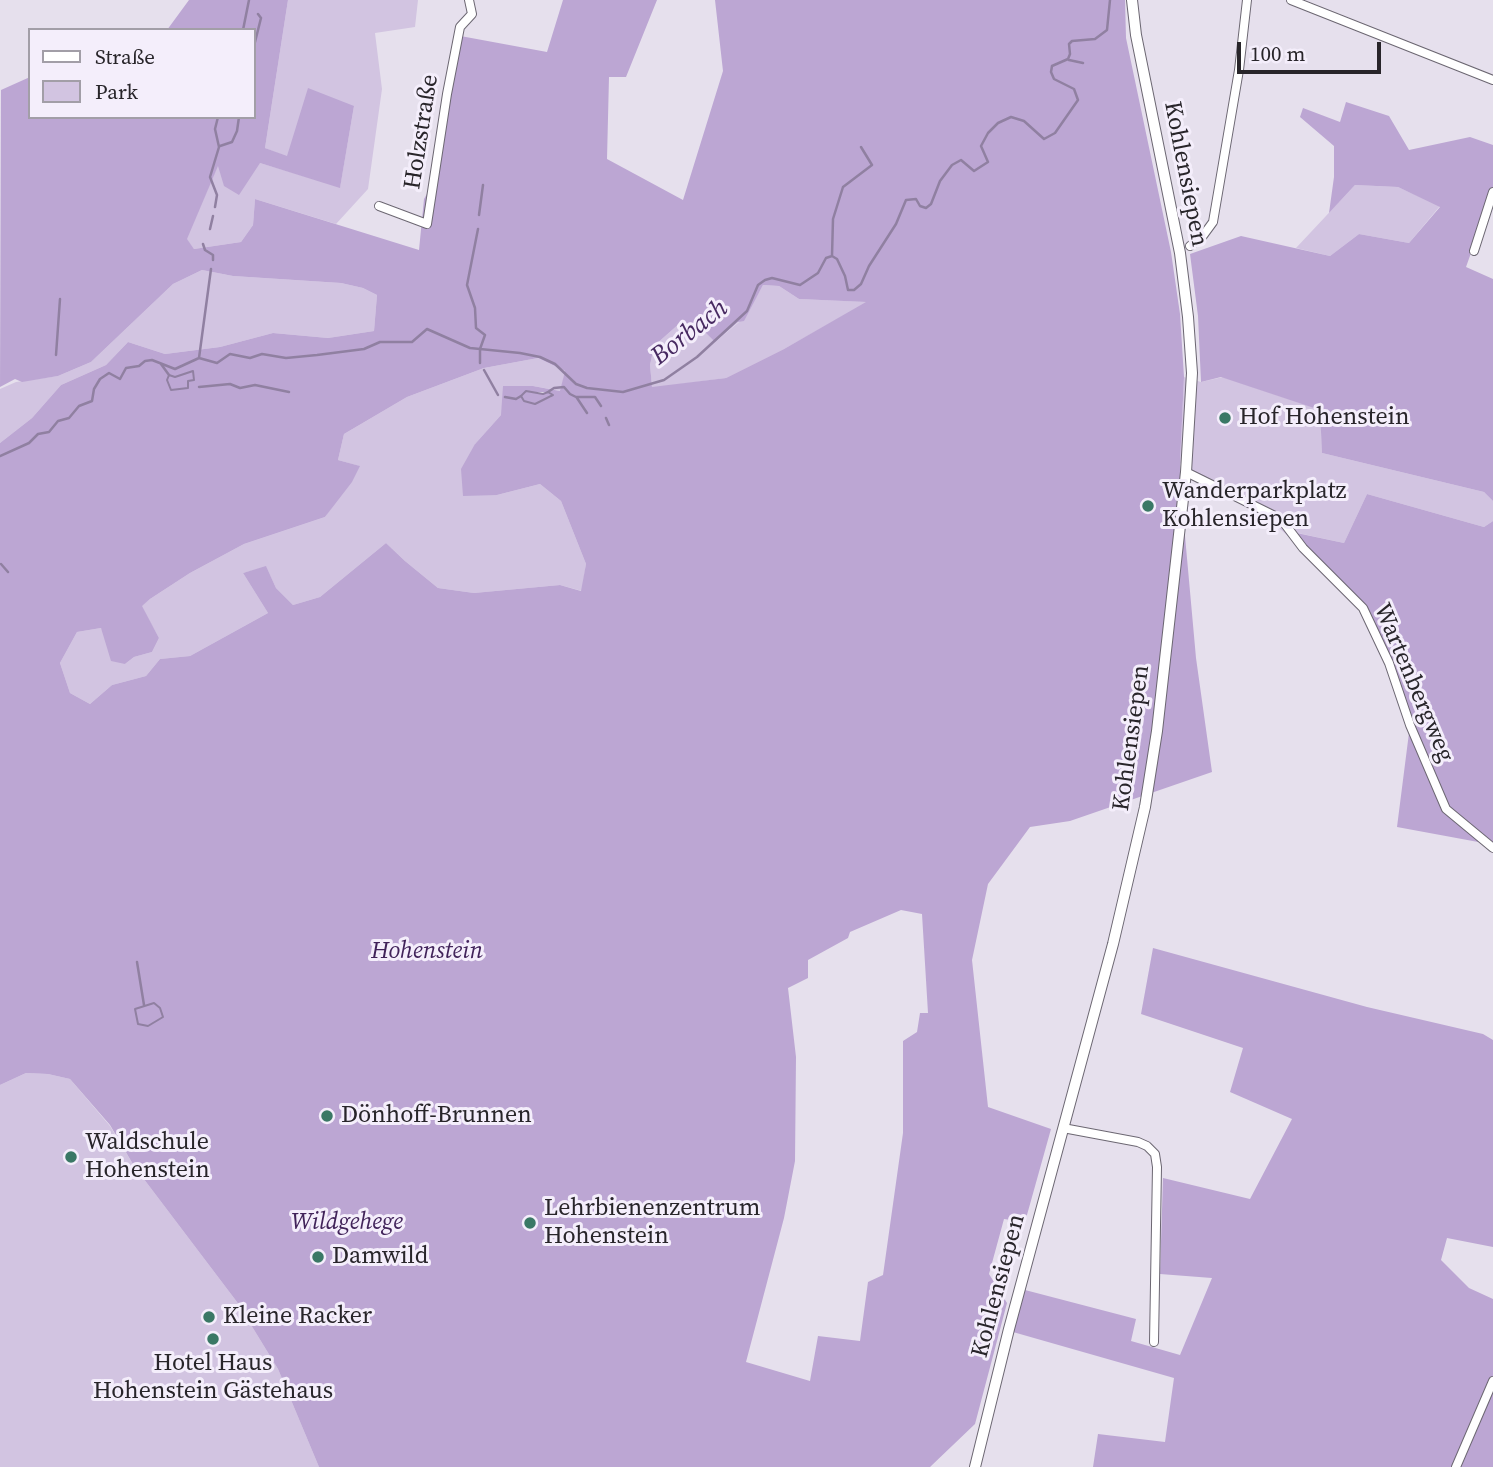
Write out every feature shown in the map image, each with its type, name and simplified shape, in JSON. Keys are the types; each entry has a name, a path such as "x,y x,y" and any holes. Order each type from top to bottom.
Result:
{"street":[{"name":"Holzstraße","path":"379,206 427,224 460,27 472,14 469,0"},
{"name":"Kohlensiepen","path":"975,1467 1118,925 1145,807 1157,731 1186,472 1192,373 1188,317 1180,253 1136,35 1132,0"},
{"path":"1190,246 1202,237 1213,222 1239,70 1247,0"},
{"path":"1291,0 1493,80"},
{"path":"1474,251 1493,192"},
{"name":"Wartenbergweg","path":"1186,472 1281,519 1303,548 1363,608 1389,663 1410,725 1446,809 1493,848"},
{"path":"1063,1128 1138,1142 1155,1154 1154,1342"},
{"path":"1456,1467 1493,1381"}],"green space":[{"name":"Hohenstein","path":"189,0 288,0 265,148 287,156 308,88 354,106 340,188 260,163 239,195 224,186 218,166 187,239 194,249 241,242 253,225 255,199 419,250 424,199 437,177 455,35 547,52 563,0 657,0 626,77 609,77 607,159 683,200 723,71 715,0 1125,0 1126,38 1171,252 1180,314 1184,377 1180,463 1185,536 1196,658 1212,772 1070,821 1030,827 988,884 972,960 988,1107 1051,1129 1025,1222 1004,1219 989,1274 1007,1303 975,1424 930,1467 319,1467 278,1369 237,1302 134,1166 110,1125 70,1079 26,1073 0,1085 0,443 32,418 61,385 106,365 128,342 165,354 220,347 273,333 328,338 374,331 377,295 363,288 341,283 233,276 202,270 173,284 91,362 58,376 22,382 15,379 0,387 1,90 28,78 28,119 256,119 256,28 168,28","holes":["763,285 779,286 799,299 866,302 784,349 726,378 652,387 650,365 654,346 680,323 697,324 715,342 738,322 744,321","538,358 565,371 560,391 533,386 503,386 501,415 475,444 461,469 463,496 497,495 540,484 561,501 586,564 581,591 560,585 474,593 438,588 386,543 320,597 293,605 276,588 266,566 243,573 268,613 190,656 160,659 146,676 112,685 90,704 70,693 60,663 77,632 101,628 111,661 125,664 134,657 152,652 159,638 142,606 150,599 190,573 244,544 325,517 352,482 360,466 338,460 344,434 407,397 484,368","533,392 548,392 551,397 535,404 524,400","901,910 922,914 928,1013 920,1013 917,1032 903,1041 903,1133 883,1275 868,1282 860,1341 818,1336 810,1381 746,1362 784,1218 795,1161 796,1057 788,988 808,978 808,960 848,938 850,932"]},
{"path":"288,0 418,0 415,27 375,33 382,89 368,189 336,224 255,199 253,225 241,242 194,249 186,239 218,165 260,163 340,187 354,106 287,157 265,148"},
{"path":"1346,102 1389,116 1409,150 1470,137 1493,145 1493,191 1466,267 1493,279 1493,501 1484,492 1322,453 1320,410 1221,377 1201,382 1198,316 1190,254 1241,236 1330,256 1359,234 1409,243 1440,207 1398,187 1355,185 1329,213 1334,177 1334,146 1300,117 1303,108 1340,122"},
{"path":"1355,185 1398,187 1440,206 1409,243 1359,234 1330,256 1296,248"},
{"path":"202,270 233,276 341,283 363,288 377,295 374,331 328,338 273,333 220,347 165,354 128,342 106,365 61,385 32,418 0,443 0,389 16,382 58,376 91,362 173,284"},
{"path":"763,285 779,286 799,299 868,302 726,378 652,388 650,365 654,346 680,323 697,323 715,342 745,317"},
{"path":"538,358 565,371 561,391 533,386 501,415 475,444 497,495 540,484 561,501 586,564 582,591 560,585 474,593 438,588 386,543 320,597 293,605 276,588 266,567 243,573 268,613 190,656 160,659 146,676 112,685 90,704 70,693 60,663 77,632 101,628 125,664 134,657 152,652 159,638 141,606 190,573 244,544 325,517 359,466 338,460 344,434 407,397 484,368"},
{"path":"1184,377 1201,382 1223,377 1321,410 1322,453 1484,492 1493,501 1493,521 1484,527 1367,494 1344,543 1293,532 1288,536 1257,509 1192,475 1180,463"},
{"path":"1367,494 1484,527 1493,521 1493,848 1489,844 1397,827 1410,725 1363,608 1292,532 1344,543"},
{"path":"1153,948 1367,1007 1483,1034 1493,1040 1493,1247 1447,1238 1441,1260 1469,1288 1493,1299 1493,1467 1093,1467 1098,1434 1165,1442 1174,1378 1013,1332 1025,1290 1136,1319 1131,1341 1180,1355 1212,1278 1160,1274 1163,1178 1250,1199 1292,1119 1230,1092 1243,1048 1141,1014"},
{"path":"26,1073 70,1079 110,1126 134,1166 237,1302 278,1369 319,1467 0,1467 0,1085"}],"shaded area":[{"path":"193,371 194,380 188,381 188,388 171,390 167,380 169,375 175,377"},
{"path":"526,391 543,394 548,392 553,395 535,404 524,401 521,396"},
{"path":"154,1003 160,1008 163,1017 148,1026 138,1024 135,1009"}],"waterway":[{"path":"243,28 249,0"},
{"name":"Borbach","path":"0,456 29,443 38,434 49,432 58,421 69,418 79,406 92,401 94,389 100,379 109,373 120,379 126,368 152,360 175,369 199,358 217,363 230,354 250,358 262,354 286,358 317,355 364,349 380,342 412,342 427,329 470,348 540,357 555,364 576,384 587,388 623,392 664,380 697,357 747,311 758,285 765,280 772,278 800,285 818,273 826,258 832,256 837,259 848,290 854,290 861,284 869,266 896,224 906,200 916,199 920,206 926,208 931,204 940,181 952,165 961,160 974,171 988,162 981,146 998,123 1011,117 1024,121 1044,139 1055,133 1078,100 1074,89 1054,79 1052,66 1068,59 1069,44 1072,41 1095,39 1107,30 1110,0"},
{"path":"256,38 261,18 258,14"},
{"path":"1069,60 1083,63"},
{"path":"215,207 217,195 210,177 219,147 215,129 218,119"},
{"path":"220,146 232,142 239,119"},
{"path":"832,256 833,219 843,187 872,165 861,147"},
{"path":"479,215 483,185"},
{"path":"210,229 213,216"},
{"path":"478,229 467,285 475,308 476,328 485,335 480,349 480,363"},
{"path":"203,244 205,250 213,255 213,260"},
{"path":"199,358 211,269"},
{"path":"56,355 60,299"},
{"path":"161,364 169,375"},
{"path":"484,370 498,395"},
{"path":"199,387 230,384 240,388 255,385 289,392"},
{"path":"548,392 564,387 576,397 595,397 601,406"},
{"path":"505,397 516,399 521,396"},
{"path":"577,398 587,413"},
{"path":"606,418 609,425"},
{"path":"1,564 8,572"},
{"path":"137,962 144,1005"}],"place":[{"name":"Hof Hohenstein","path":"1225,418"},
{"name":"Wanderparkplatz Kohlensiepen","path":"1148,506"},
{"name":"Dönhoff-Brunnen","path":"327,1116"},
{"name":"Waldschule Hohenstein","path":"71,1157"},
{"name":"Lehrbienenzentrum Hohenstein","path":"530,1223"},
{"name":"Damwild","path":"318,1257"},
{"name":"Kleine Racker","path":"209,1317"},
{"name":"Hotel Haus Hohenstein Gästehaus","path":"213,1339"}],"park label":[{"name":"Wildgehege","path":"347,1223"}]}
